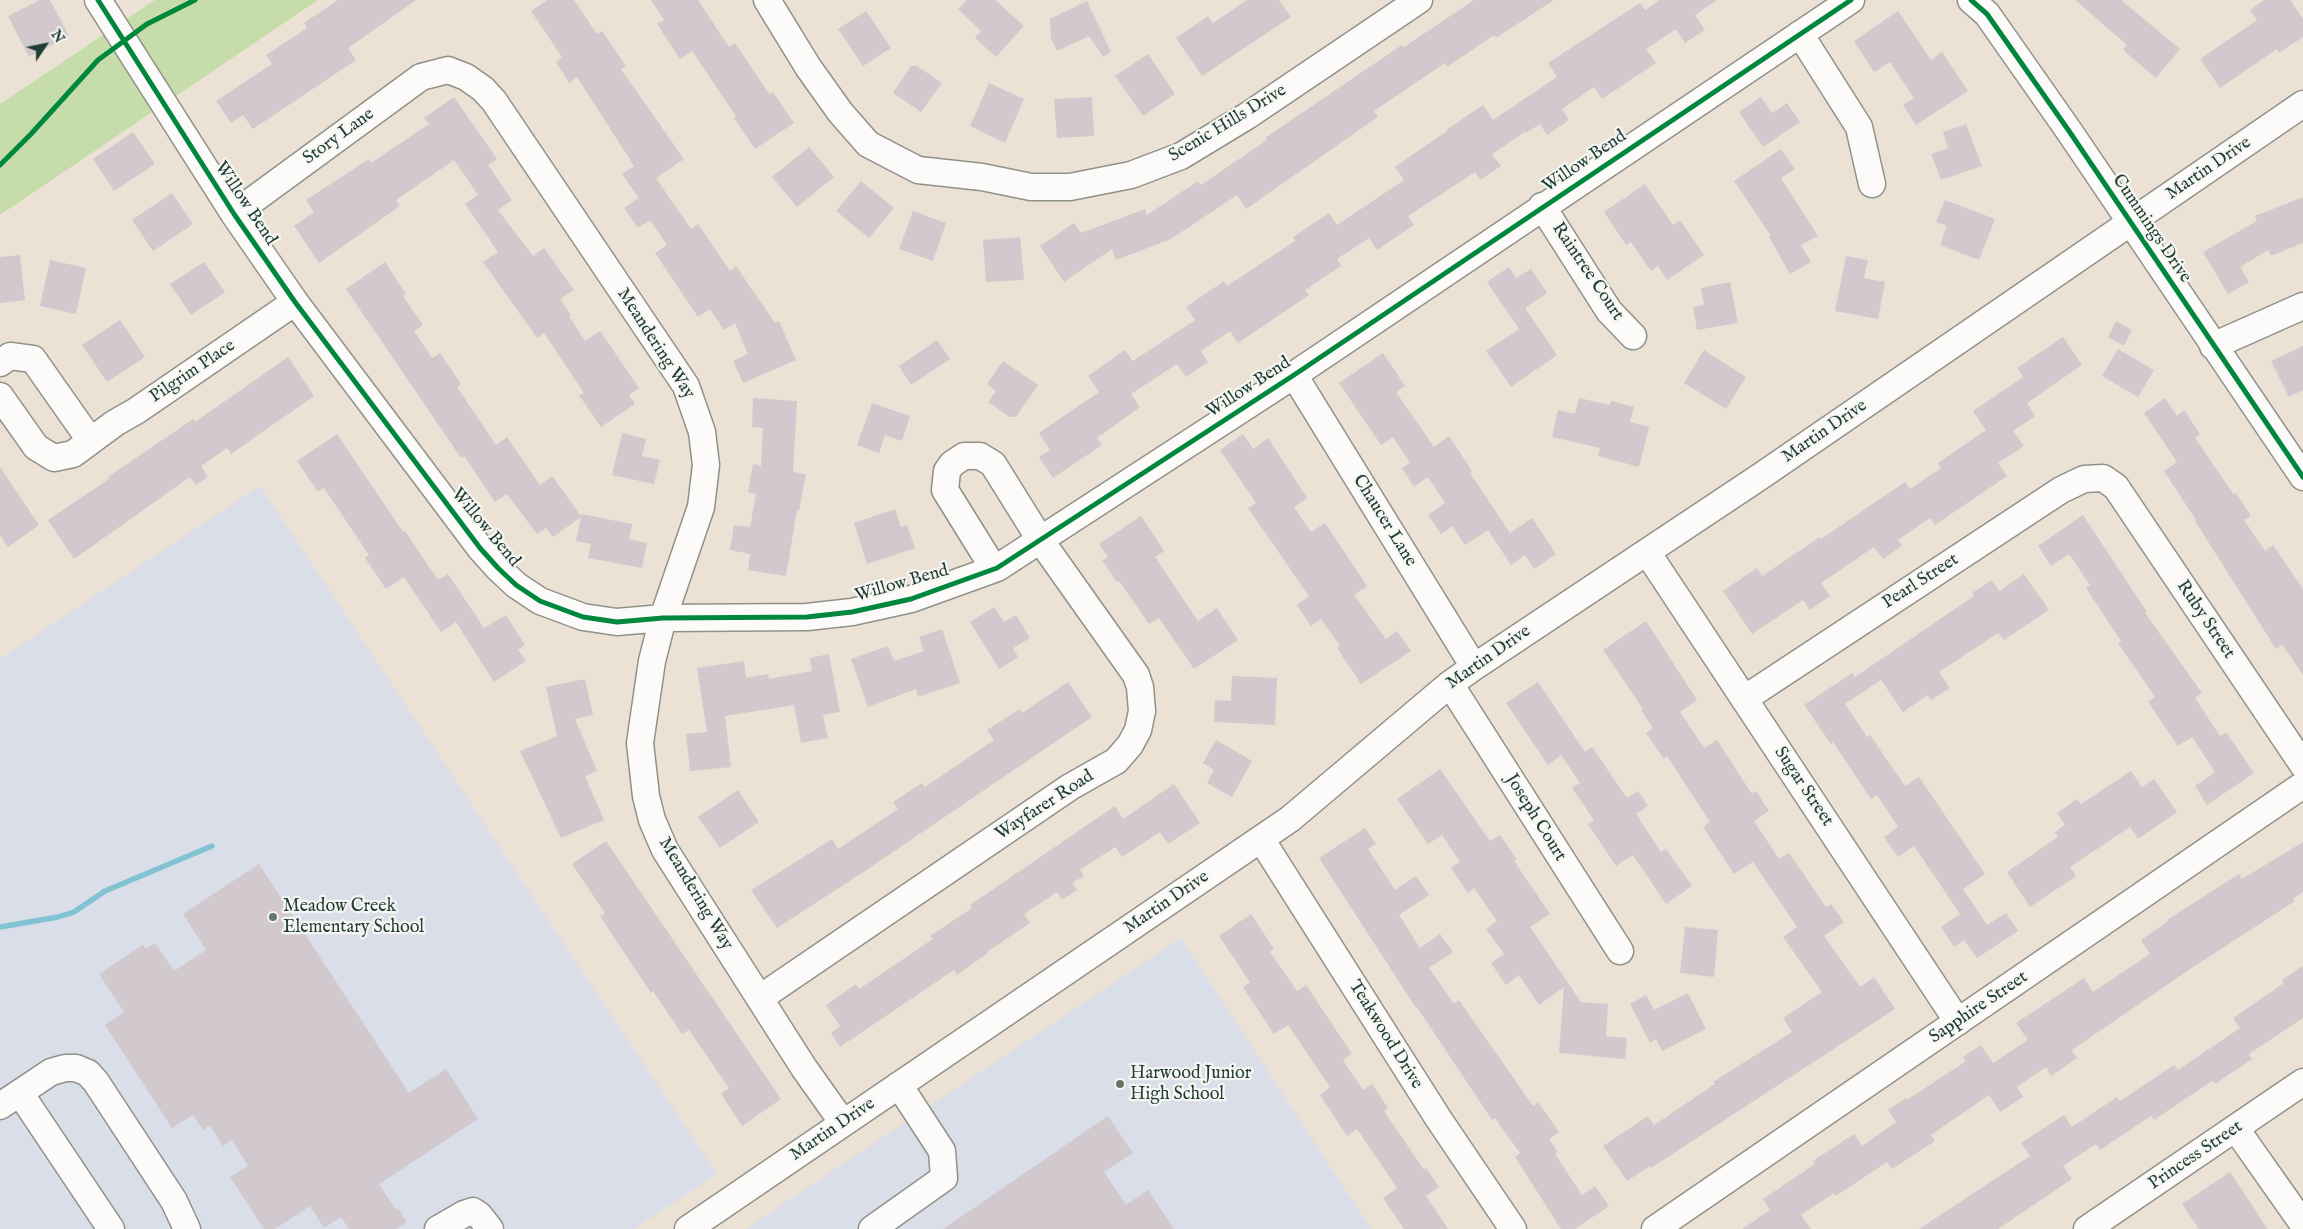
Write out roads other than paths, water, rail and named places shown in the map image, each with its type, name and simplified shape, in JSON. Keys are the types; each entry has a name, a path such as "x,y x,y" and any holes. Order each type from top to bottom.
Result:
{"street":[{"name":"Willow Bend","path":"98,0 234,214 295,302 480,548 516,585 550,606 583,617 616,622 638,622 663,618 790,618 852,612 911,598 994,569 1041,541 1294,375 1542,206 1851,0"},
{"name":"Scenic Hills Drive","path":"767,0 808,68 840,112 868,144 918,170 982,177 1031,187 1070,187 1131,175 1181,156 1247,116 1419,0"},
{"name":"Cummings Drive","path":"1971,0 1987,14 2303,477"},
{"path":"1800,34 1859,127 1872,184"},
{"name":"Story Lane","path":"234,214 421,77 448,70"},
{"name":"Meandering Way","path":"448,70 466,77 483,89 494,101 686,386 698,415 706,466 701,507 663,618 652,661 643,714 640,753 646,796 652,820 665,850 804,1068 843,1123"},
{"name":"Martin Drive","path":"698,1226 843,1123 1290,819 1450,684 1474,667 1647,552 2303,104"},
{"name":"Raintree Court","path":"1542,206 1609,311 1633,336"},
{"name":"Pilgrim Place","path":"0,396 36,447 54,458 72,454 295,302"},
{"path":"2213,346 2303,306"},
{"path":"0,363 10,356 32,359 90,440"},
{"name":"Chaucer Lane","path":"1294,375 1474,667"},
{"name":"Wayfarer Road","path":"760,998 1070,787 1116,761 1130,745 1138,730 1142,711 1140,688 1136,675 1041,541 993,464 984,458 972,455 956,460 947,472 945,490 994,569"},
{"name":"Pearl Street","path":"1744,699 2062,490 2084,479 2103,478"},
{"name":"Ruby Street","path":"2103,478 2116,487 2303,765"},
{"name":"Sugar Street","path":"1647,552 1958,1022"},
{"name":"Joseph Court","path":"1450,684 1620,951"},
{"name":"Sapphire Street","path":"1655,1229 2303,785"},
{"name":"Teakwood Drive","path":"1261,839 1438,1118 1513,1229"},
{"path":"111,1229 10,1099 51,1072 65,1068 76,1068 88,1074 96,1082 174,1201 187,1229"},
{"name":"Princess Street","path":"2088,1229 2303,1082"},
{"path":"872,1229 944,1178 942,1151 899,1085"},
{"path":"2236,1129 2303,1224"},
{"path":"438,1229 464,1214 473,1212 479,1215 490,1229"}],"waterway":[{"path":"0,927 58,917 74,912 105,891 212,846"}],"place":[{"name":"Meadow Creek Elementary School","path":"273,917"},
{"name":"Harwood Junior High School","path":"1120,1084"}]}
